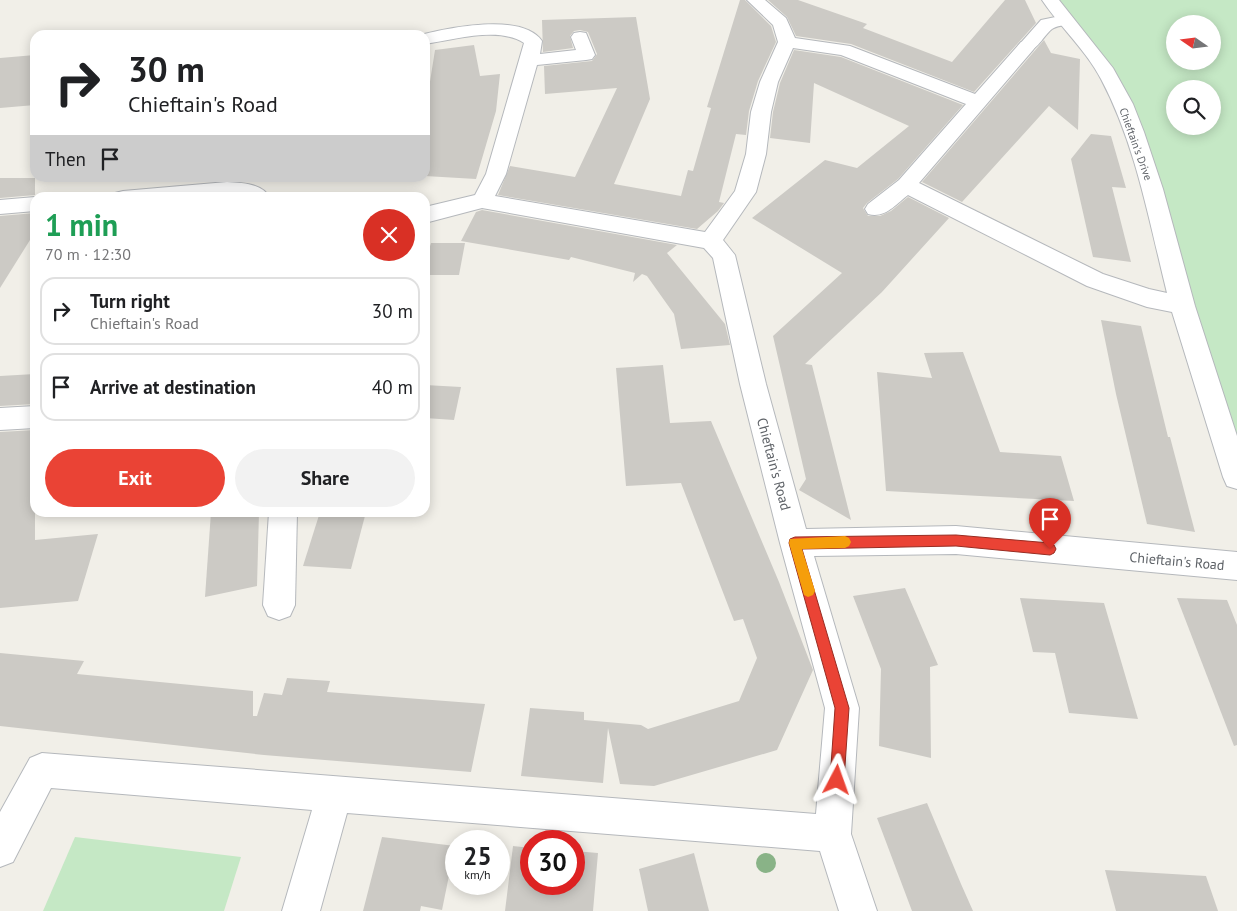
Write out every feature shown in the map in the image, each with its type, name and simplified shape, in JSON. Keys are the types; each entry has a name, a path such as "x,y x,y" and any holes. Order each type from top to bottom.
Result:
{"street":[{"path":"430,214 440,213 467,202 482,201 711,240 745,192 756,154 761,112 769,82 786,42 785,32 780,22 756,0"},
{"name":"Chieftain's Drive","path":"1050,0 1110,78 1146,167 1183,305 1237,477"},
{"path":"876,209 906,185 1047,24 1065,20"},
{"path":"430,38 495,30 516,31 526,34 533,41 496,174 482,201"},
{"path":"529,60 586,55 580,37"},
{"path":"786,42 844,50 979,103"},
{"path":"906,185 1095,280 1147,298 1183,305"},
{"path":"192,192 255,189"},
{"path":"0,206 30,204"},
{"name":"Chieftain's Road","path":"711,240 724,255 753,384 795,543 956,540 1237,566"},
{"path":"0,419 30,417"},
{"path":"279,605 283,517"},
{"path":"795,543 842,708 833,834 858,911"},
{"path":"0,849 42,770 833,834"},
{"path":"301,911 334,794"}],"green space":[{"path":"1050,0 1237,0 1237,477 1126,116"},
{"path":"75,837 241,857 224,911 43,911"}],"building":[{"path":"740,0 745,0 771,26 776,42 758,81 749,111 746,135 736,134 719,202 724,203 718,211 697,229 498,195 510,166 575,177 617,88 545,94 544,66 592,61 597,54 588,32 580,30 574,31 570,36 573,48 543,52 542,20 636,17 650,99 614,184 681,196 688,170 693,171 711,108 707,107"},
{"path":"768,0 798,0 867,24 863,28 952,62 1005,0 1025,0 1036,23 974,92 851,44 796,36 787,17"},
{"path":"1044,40 1051,53 1080,59 1078,130 1049,106 962,202 922,182"},
{"path":"474,45 480,76 500,74 496,111 476,179 430,176 430,82 435,50"},
{"path":"794,50 841,57 963,105 898,179 863,208 868,216 880,216 891,211 908,197 949,218 882,292 805,364 812,365 851,520 799,490 806,479 773,336 842,273 752,218 825,160 857,168 909,126 814,83 810,143 770,138 773,112 780,83"},
{"path":"30,55 30,105 0,108 0,58"},
{"path":"1091,134 1111,136 1126,188 1112,187 1131,262 1093,257 1071,159"},
{"path":"0,178 30,178 30,182 35,182 35,192 30,192 30,195 0,198"},
{"path":"482,210 677,245 667,253 725,324 730,345 681,349 674,314 647,276 642,274 633,282 635,273 571,257 569,260 461,241 476,212"},
{"path":"30,213 30,240 0,288 0,216"},
{"path":"431,243 465,243 459,275 430,275"},
{"path":"1101,320 1141,326 1168,437 1170,437 1195,532 1147,524 1116,394"},
{"path":"963,352 1000,452 1061,456 1074,501 886,491 877,372 932,378 924,353"},
{"path":"663,365 670,423 711,421 779,582 813,670 777,750 654,786 620,784 608,728 603,783 521,776 530,708 584,712 584,720 641,725 648,729 739,701 757,658 743,619 734,621 681,483 626,486 616,368"},
{"path":"30,374 30,404 0,406 0,376"},
{"path":"430,385 461,387 454,420 430,418"},
{"path":"30,430 30,517 35,517 35,540 98,534 78,601 0,608 0,432"},
{"path":"211,517 259,517 257,586 205,597"},
{"path":"318,517 365,517 351,569 303,566"},
{"path":"905,588 938,665 930,667 931,758 879,746 881,669 853,596"},
{"path":"1020,598 1104,603 1138,719 1069,713 1055,653 1033,652"},
{"path":"1177,598 1227,600 1237,625 1237,745 1234,746"},
{"path":"0,653 84,661 77,674 253,691 253,716 257,716 264,693 282,695 287,678 330,681 327,692 485,704 471,772 264,755 0,726"},
{"path":"927,803 973,911 912,911 877,818"},
{"path":"382,837 445,845 445,895 442,910 421,906 420,911 363,911"},
{"path":"513,846 520,847 520,895 585,895 585,852 598,853 593,911 505,911 507,895 510,895 510,870"},
{"path":"694,853 709,911 648,911 639,869"},
{"path":"1105,870 1206,876 1218,911 1116,911"}],"slow traffic":[{"path":"808,591 795,543 845,542"}],"route":[{"path":"837,780 842,708 795,543 956,540 1050,549"}]}
